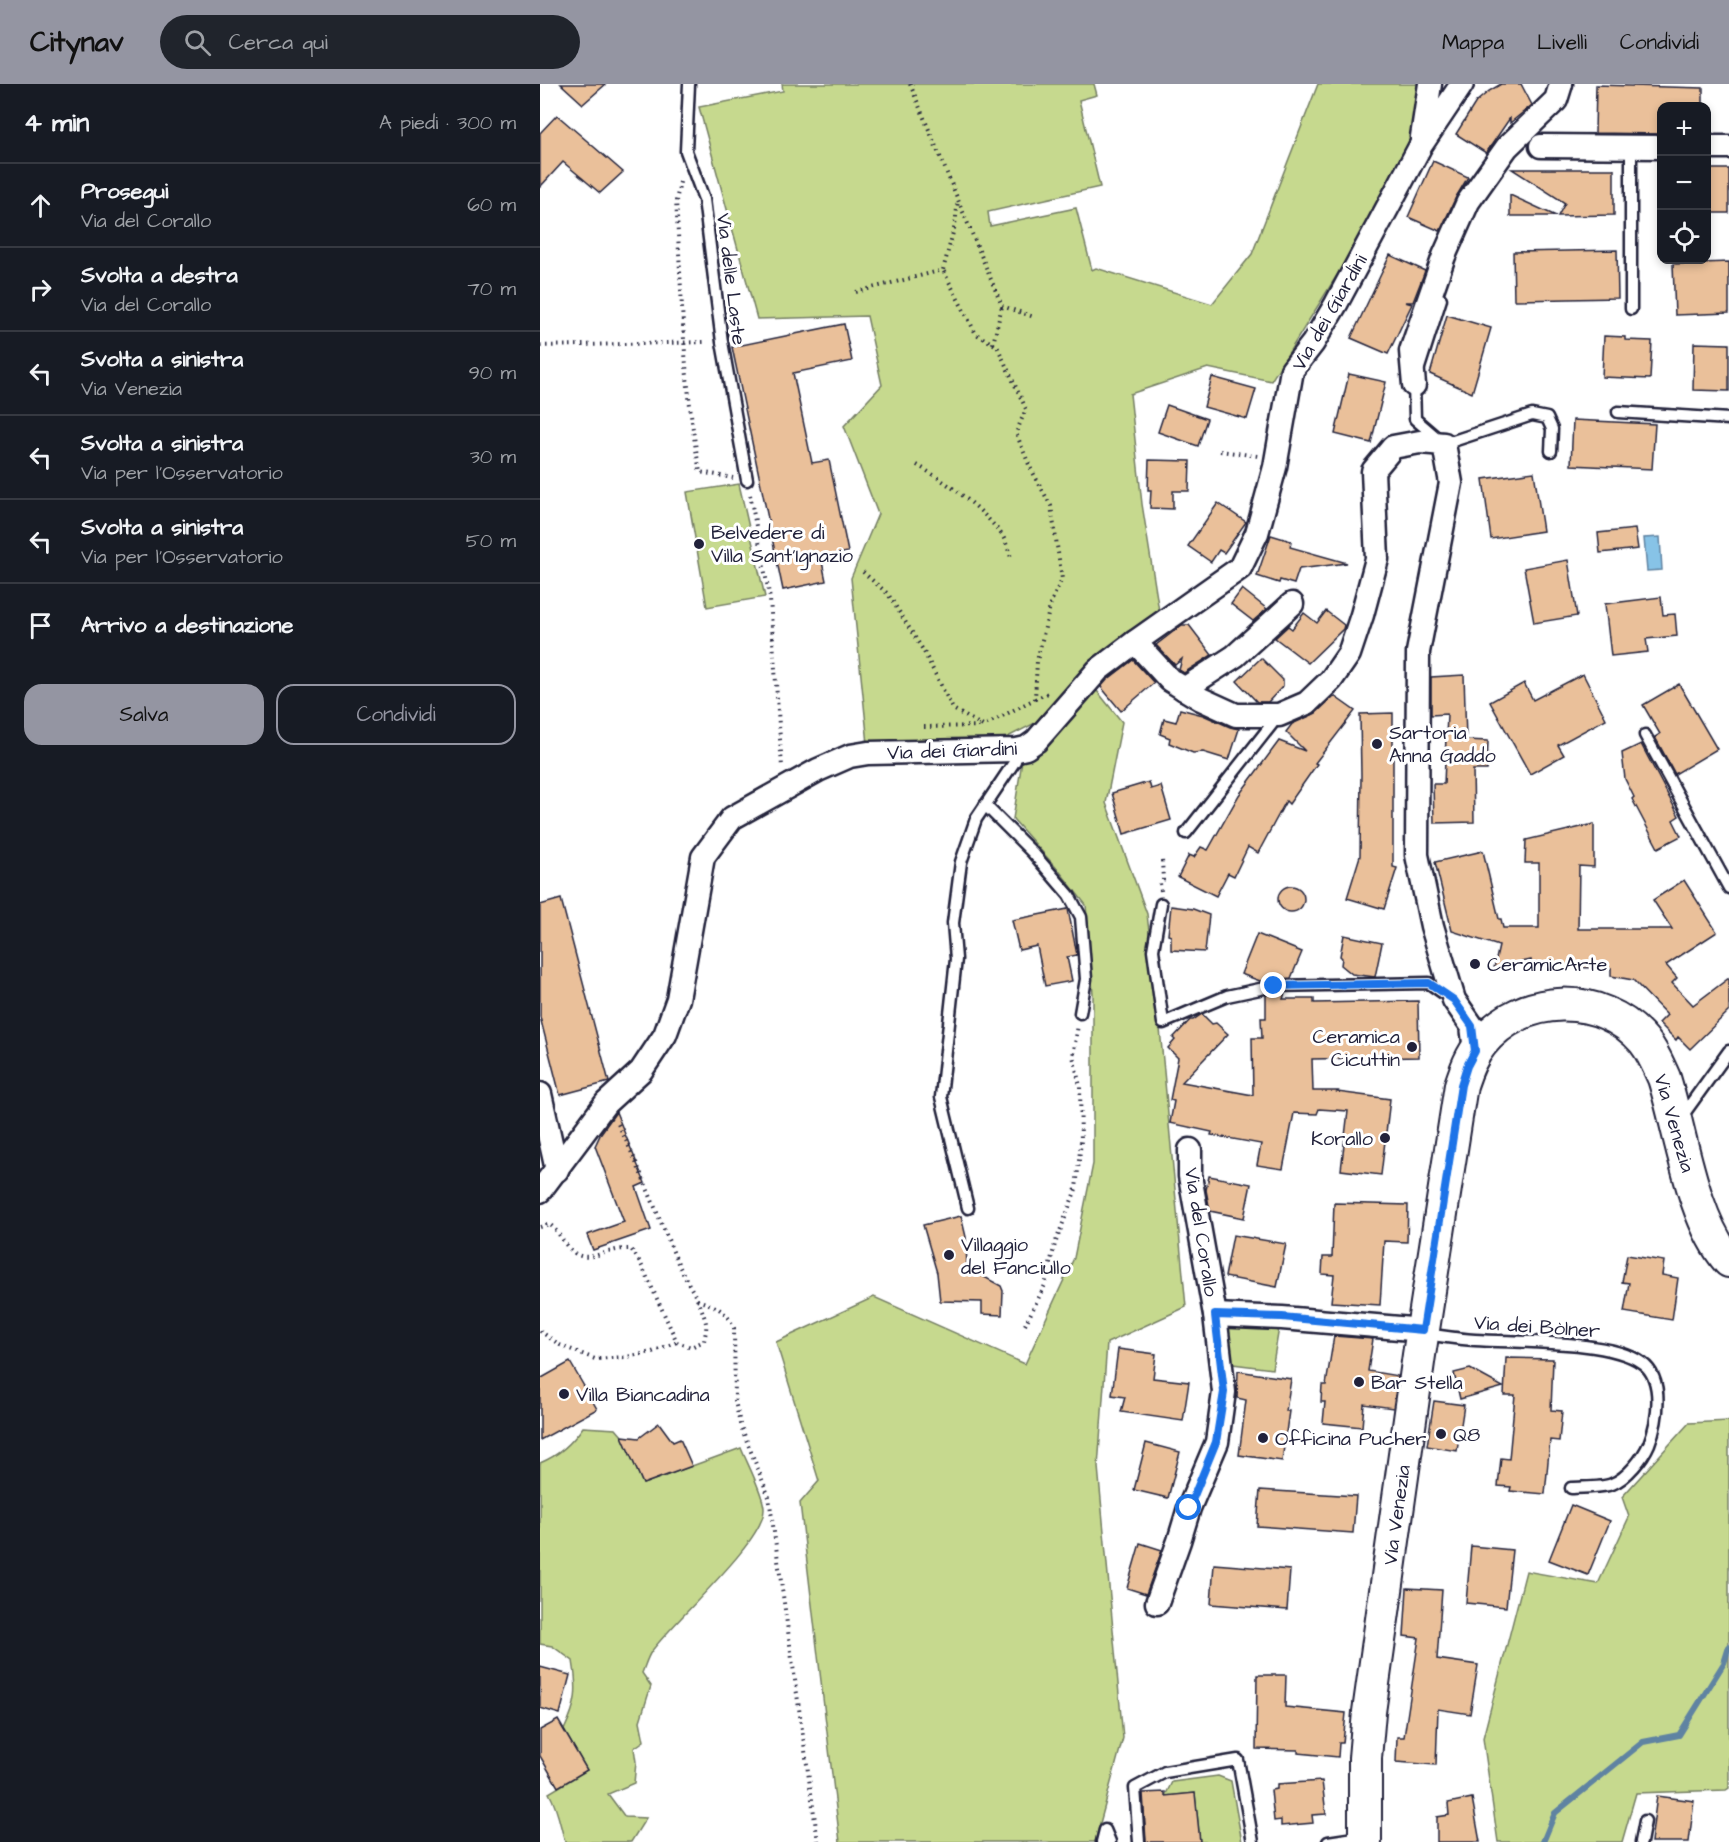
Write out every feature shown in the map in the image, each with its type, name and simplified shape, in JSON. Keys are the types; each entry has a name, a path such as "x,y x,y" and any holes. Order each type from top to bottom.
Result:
{"main road":[{"name":"Via Venezia","path":"1365,1839 1365,1758 1369,1712 1423,1332 1461,1085 1467,1066 1475,1051 1486,1038 1500,1025 1530,1010 1543,1006 1572,1004 1604,1012 1634,1031 1656,1059 1664,1078 1704,1218 1721,1252 1729,1261"}],"street":[{"name":"Via dei Giardini","path":"1421,145 1430,84"},
{"name":"Via dei Giardini","path":"540,1191 606,1103 640,1071 665,1035 678,999 703,858 732,818 800,779 850,756 886,752 1026,748 1036,741 1098,670 1240,568 1257,533 1276,458 1292,370 1313,343 1421,145 1462,84"},
{"path":"1414,385 1411,351 1444,256 1468,202 1507,147 1556,100 1561,84"},
{"path":"1541,146 1657,147"},
{"path":"1711,147 1729,147"},
{"path":"1135,642 1170,680 1201,699 1236,715 1279,715 1307,703 1331,680 1349,654 1377,559 1373,471 1393,447 1420,442 1444,444 1450,483 1418,652 1417,855 1432,926 1454,1000 1472,1026 1475,1051"},
{"path":"1184,689 1235,656 1292,603"},
{"path":"540,1094 557,1170"},
{"name":"Via del Corallo","path":"1157,1603 1189,1508 1216,1442 1224,1392 1215,1315 1190,1176 1190,1150"},
{"name":"Via del Corallo","path":"1215,1315 1282,1317 1423,1332"}],"lane":[{"name":"Via delle Laste","path":"689,84 686,151 704,199 722,342 747,480"},
{"path":"1631,146 1632,309"},
{"path":"1441,299 1414,385 1415,419 1444,444 1532,415 1546,418 1552,429 1551,451"},
{"path":"1618,412 1729,419"},
{"path":"1186,833 1279,715"},
{"path":"1645,735 1729,888"},
{"path":"968,1208 941,1097 956,959 953,923 961,862 976,819 1015,761 1017,750"},
{"path":"985,805 1033,853 1069,895 1081,917 1086,979 1080,1013"},
{"path":"1161,904 1153,950 1163,1023 1227,996 1274,986 1429,983 1454,1000"},
{"path":"1677,1123 1729,1051"},
{"name":"Via dei Bòlner","path":"1423,1332 1472,1340 1605,1347 1641,1362 1653,1374 1657,1395 1654,1422 1648,1444 1634,1468 1612,1484 1571,1488"},
{"path":"1139,1842 1135,1788 1166,1772 1238,1760 1253,1842"},
{"path":"1641,1842 1646,1821"},
{"path":"1102,1842 1105,1830 1110,1842"},
{"path":"1328,1842 1365,1839"}],"path":[{"path":"910,84 1002,306 993,344"},
{"path":"686,151 676,201 693,436 700,472 747,480 770,598 783,777"},
{"path":"924,727 983,726 1035,699 1037,661 1051,602 1062,579 1051,507 1030,467 1016,433 1026,410 997,346 976,334 943,270 955,225 958,199"},
{"path":"856,292 943,270"},
{"path":"1002,306 1034,317"},
{"path":"540,346 708,342"},
{"path":"1220,452 1276,458"},
{"path":"917,465 945,481 977,508 1003,537 1011,557"},
{"path":"863,572 888,594 923,650 953,709 983,726"},
{"path":"1161,904 1162,859"},
{"path":"1024,1325 1045,1285 1055,1244 1076,1190 1081,1141 1080,1086 1073,1056 1080,1013"},
{"path":"540,1331 560,1345 595,1359 652,1352 677,1342 691,1347 704,1341 706,1325 698,1299 680,1268 650,1200 637,1161 606,1103"},
{"path":"540,1227 549,1224 556,1229 575,1254 588,1258 613,1250 631,1249 640,1263 677,1342"},
{"path":"698,1299 721,1308 734,1328 735,1401 740,1424 769,1497 818,1842"}],"green space":[{"path":"782,84 1094,84 1097,95 1079,100 1100,187 988,212 990,226 1076,208 1092,270 1096,268 1212,304 1252,254 1318,84 1423,84 1420,113 1387,195 1271,381 1208,368 1130,394 1142,504 1159,611 1086,665 1043,719 998,742 868,744 851,578 878,514 844,426 882,385 867,316 757,319 699,107 783,91"},
{"path":"739,484 765,597 707,607 687,492"},
{"path":"1093,686 1122,722 1106,803 1147,914 1186,1307 1107,1343 1098,1467 1123,1738 1095,1842 840,1842 800,1503 819,1481 776,1342 874,1297 1025,1364 1074,1258 1093,1164 1093,994 1086,905 1013,819 1022,761 1038,752"},
{"path":"1224,1325 1279,1328 1272,1369 1225,1363"},
{"path":"1729,1421 1729,1788 1726,1790 1636,1793 1622,1842 1498,1842 1483,1738 1526,1571 1598,1584 1629,1517 1622,1497 1689,1423"},
{"path":"583,1427 616,1429 622,1436 643,1484 741,1448 764,1509 760,1523 750,1541 662,1639 647,1659 642,1673 651,1686 640,1721 644,1741 634,1748 636,1762 634,1783 608,1794 625,1817 646,1818 631,1842 565,1842 557,1811 549,1793 587,1770 564,1730 572,1712 575,1697 576,1681 573,1661 552,1646 540,1644 540,1463 564,1448"},
{"path":"1218,1776 1231,1781 1242,1842 1200,1842 1195,1793 1165,1796 1172,1782"}],"water":[{"path":"1660,537 1662,570 1647,571 1644,538"}],"building":[{"path":"561,84 606,84 583,104"},
{"path":"1501,84 1521,84 1532,105 1510,123 1510,118 1486,153 1456,134 1476,102"},
{"path":"1596,85 1703,88 1703,102 1657,102 1657,134 1595,133"},
{"path":"557,115 623,172 600,193 563,162 540,187 540,133"},
{"path":"1433,161 1468,177 1440,231 1408,217"},
{"path":"1512,169 1614,169 1614,215 1558,216 1565,203"},
{"path":"1711,169 1729,169 1729,213 1711,213"},
{"path":"1510,195 1556,216 1510,216"},
{"path":"1617,250 1618,298 1514,300 1513,252"},
{"path":"1390,255 1425,271 1413,302 1405,302 1412,304 1388,354 1351,338"},
{"path":"1729,262 1729,313 1675,315 1673,264"},
{"path":"1447,315 1491,328 1472,393 1430,374"},
{"path":"844,324 852,361 793,373 812,463 829,460 848,552 821,557 826,581 783,590 732,347"},
{"path":"1604,336 1625,337 1625,340 1652,341 1650,379 1602,377"},
{"path":"1694,343 1729,344 1729,391 1693,390"},
{"path":"1349,374 1386,382 1371,443 1335,434"},
{"path":"1212,377 1256,389 1247,419 1204,407"},
{"path":"1167,405 1207,419 1198,446 1158,432"},
{"path":"1573,420 1655,424 1652,469 1571,465"},
{"path":"1149,460 1190,461 1189,491 1173,491 1173,509 1150,508"},
{"path":"1534,472 1543,531 1491,539 1483,479"},
{"path":"1218,503 1246,522 1224,553 1219,550 1211,562 1188,546"},
{"path":"1635,529 1638,549 1600,553 1598,533"},
{"path":"1271,535 1291,541 1290,547 1347,563 1299,569 1294,584 1280,580 1279,583 1257,576"},
{"path":"1568,560 1577,616 1534,623 1524,568"},
{"path":"1242,589 1267,609 1253,621 1231,604"},
{"path":"1661,597 1663,615 1675,614 1677,636 1646,639 1648,652 1611,656 1605,604"},
{"path":"1326,611 1344,625 1343,629 1308,663 1275,638 1288,626 1292,629 1304,613 1317,623"},
{"path":"1182,625 1189,625 1212,655 1184,673 1179,670 1182,659 1175,665 1156,645"},
{"path":"1261,658 1283,680 1283,686 1268,702 1257,702 1237,681"},
{"path":"1133,660 1154,683 1121,711 1101,687"},
{"path":"1583,674 1606,719 1558,745 1564,755 1530,774 1490,702 1524,683 1533,700"},
{"path":"1464,675 1466,740 1488,741 1487,770 1473,770 1474,822 1434,823 1433,784 1444,784 1447,714 1431,715 1431,677"},
{"path":"1679,684 1717,749 1675,774 1655,737 1660,734 1643,705"},
{"path":"1334,696 1355,711 1315,763 1317,764 1289,804 1286,801 1258,853 1248,847 1234,876 1228,873 1216,896 1178,877 1189,855 1194,857 1201,847 1208,850 1239,795 1279,741 1305,751 1286,732 1292,724 1316,713"},
{"path":"1180,709 1239,729 1229,760 1203,752 1193,753 1169,743 1170,738 1160,734 1164,719 1176,722"},
{"path":"1393,713 1393,867 1397,868 1384,909 1347,898 1360,856 1360,714"},
{"path":"1641,744 1679,816 1673,820 1681,836 1658,848 1632,799 1634,797 1625,779 1622,753"},
{"path":"1149,782 1151,789 1161,786 1171,820 1124,834 1112,793"},
{"path":"1594,824 1594,867 1579,866 1578,929 1672,929 1653,900 1684,880 1717,932 1666,965 1677,978 1672,983 1693,1005 1729,978 1729,1011 1690,1049 1678,1037 1676,1040 1659,1023 1667,1015 1633,980 1611,976 1611,968 1531,967 1531,960 1494,968 1499,946 1452,931 1435,862 1483,851 1503,928 1539,928 1539,863 1525,863 1526,840"},
{"path":"1291,886 1300,890 1304,899 1300,908 1291,912 1282,908 1278,899 1282,890"},
{"path":"561,899 609,1082 560,1095 540,1017 540,905"},
{"path":"1171,906 1193,909 1209,915 1205,952 1171,950 1171,936 1168,935"},
{"path":"1068,909 1077,955 1067,957 1072,981 1045,986 1037,946 1019,950 1012,920"},
{"path":"1257,934 1302,952 1291,978 1260,981 1241,974"},
{"path":"1344,935 1382,943 1375,977 1352,974 1341,965 1340,956"},
{"path":"1285,993 1283,999 1314,999 1314,1003 1418,1001 1419,1057 1312,1059 1313,1091 1338,1091 1390,1099 1381,1175 1341,1170 1348,1111 1319,1109 1317,1114 1294,1113 1283,1169 1257,1165 1261,1144 1211,1135 1212,1132 1170,1123 1174,1101 1170,1100 1178,1058 1168,1048 1175,1040 1173,1038 1190,1020 1202,1014 1212,1024 1216,1023 1228,1034 1182,1082 1253,1095 1252,1038 1262,1038 1261,1018 1266,1018 1266,995"},
{"path":"616,1112 645,1183 636,1187 651,1230 593,1250 587,1235 624,1222 595,1146"},
{"path":"1209,1176 1251,1184 1244,1218 1210,1211 1206,1190"},
{"path":"1334,1203 1408,1205 1407,1242 1384,1241 1380,1305 1331,1302 1334,1275 1322,1274 1323,1257 1332,1257"},
{"name":"Villaggio del Fanciullo","path":"961,1216 966,1237 967,1273 977,1273 1001,1286 1003,1291 1002,1315 982,1314 982,1302 940,1301 937,1273 923,1225"},
{"path":"1233,1235 1286,1244 1277,1287 1225,1277"},
{"path":"1627,1255 1664,1261 1662,1275 1678,1278 1672,1320 1624,1312 1629,1283 1622,1282"},
{"path":"1334,1336 1373,1339 1368,1371 1398,1376 1393,1408 1364,1404 1362,1427 1323,1423 1325,1402 1321,1402 1322,1385 1326,1385"},
{"path":"1118,1349 1156,1354 1153,1378 1189,1382 1183,1421 1121,1412 1125,1397 1112,1395"},
{"path":"1506,1358 1553,1359 1551,1410 1562,1411 1559,1441 1550,1440 1545,1494 1510,1491 1511,1487 1498,1486 1501,1458 1509,1459 1515,1395 1504,1395"},
{"name":"Villa Biancadina","path":"570,1362 597,1409 540,1440 540,1379"},
{"path":"1470,1369 1503,1387 1460,1399 1454,1373"},
{"path":"1238,1371 1291,1379 1282,1461 1239,1455 1246,1400 1237,1398"},
{"path":"1434,1401 1464,1405 1457,1451 1427,1446"},
{"path":"659,1423 673,1442 680,1439 692,1466 643,1484 622,1436 639,1438"},
{"path":"1146,1443 1180,1452 1168,1498 1134,1490"},
{"path":"1260,1490 1356,1496 1353,1533 1257,1526"},
{"path":"1571,1505 1610,1521 1588,1575 1549,1560"},
{"path":"1140,1543 1162,1550 1146,1594 1127,1588"},
{"path":"1471,1546 1512,1550 1506,1607 1466,1603"},
{"path":"1214,1564 1290,1570 1287,1610 1211,1604"},
{"path":"1407,1588 1442,1590 1437,1659 1478,1665 1470,1714 1438,1709 1436,1765 1396,1762 1397,1737 1404,1737 1419,1638 1404,1636"},
{"path":"540,1667 570,1675 560,1714 540,1708"},
{"path":"1257,1675 1286,1675 1285,1707 1346,1713 1343,1743 1339,1743 1338,1757 1298,1753 1298,1750 1256,1749"},
{"path":"558,1720 587,1770 558,1787 540,1756 540,1730"},
{"path":"1322,1781 1326,1814 1312,1815 1313,1823 1281,1826 1281,1820 1274,1821 1271,1790 1277,1789 1277,1784"},
{"path":"1165,1792 1165,1796 1195,1793 1200,1842 1146,1842 1143,1793"},
{"path":"1657,1796 1694,1801 1689,1842 1651,1842"},
{"path":"1472,1798 1480,1842 1437,1842 1437,1817 1449,1815 1448,1803"}],"waterway":[{"path":"1543,1842 1555,1813 1643,1742 1679,1735 1724,1663 1729,1647"}],"place":[{"name":"Belvedere di Villa Sant'Ignazio","path":"699,544"},
{"name":"Sartoria Anna Gaddo","path":"1377,744"},
{"name":"CeramicArte","path":"1475,964"},
{"name":"Ceramica Cicuttin","path":"1412,1047"},
{"name":"Korallo","path":"1385,1138"},
{"name":"Villaggio del Fanciullo","path":"949,1255"},
{"name":"Bar Stella","path":"1359,1382"},
{"name":"Villa Biancadina","path":"564,1394"},
{"name":"Q8","path":"1441,1434"},
{"name":"Officina Pucher","path":"1263,1438"}],"route":[{"path":"1189,1508 1216,1442 1224,1392 1215,1315 1282,1317 1423,1330 1461,1085 1475,1051 1472,1026 1454,1000 1429,983 1274,986"}]}
